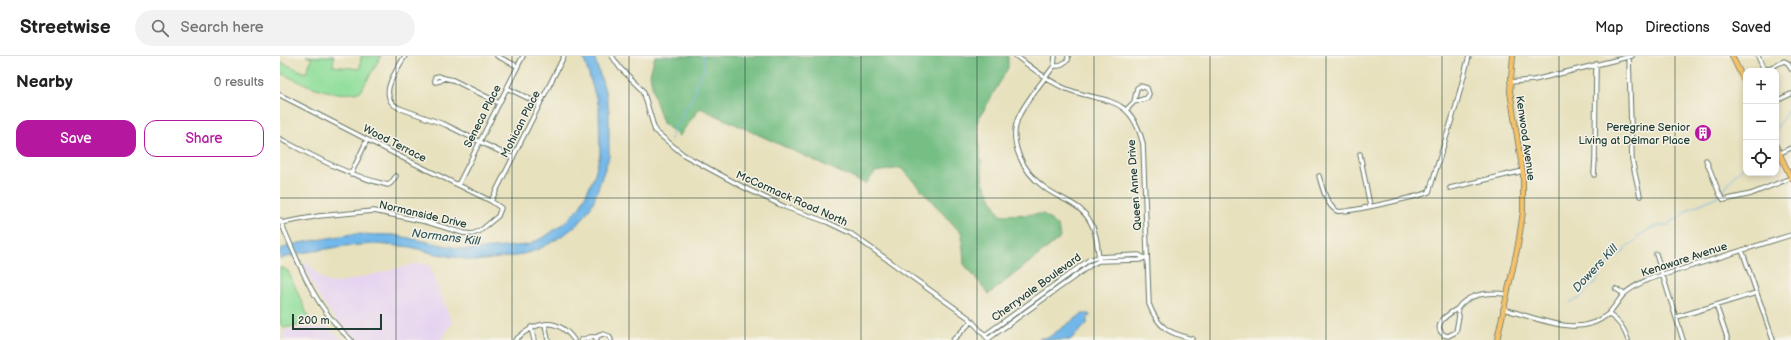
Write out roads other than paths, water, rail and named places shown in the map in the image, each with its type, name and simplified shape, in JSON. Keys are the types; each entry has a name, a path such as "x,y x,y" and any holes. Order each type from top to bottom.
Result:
{"main road":[{"name":"Kenwood Avenue","path":"1497,340 1506,294 1518,246 1523,212 1523,171 1511,108 1510,82 1513,56"},
{"path":"1732,56 1743,76"},
{"path":"1780,153 1791,178"}],"street":[{"path":"404,56 389,86 388,97 392,104 446,125 512,158"},
{"path":"497,56 517,66"},
{"name":"Seneca Place","path":"458,185 523,56"},
{"name":"Mohican Place","path":"491,201 564,56"},
{"name":"McCormack Road North","path":"612,56 620,68 643,90 655,131 684,155 743,187 785,207 840,227 972,321 989,339"},
{"name":"Queen Anne Drive","path":"1016,56 1045,78 1062,87 1116,103 1126,110 1139,129 1143,144 1145,258 1148,295 1153,314 1159,324 1169,332 1192,339"},
{"path":"1055,56 1054,66 1018,118 1015,129 1016,148 1020,158 1036,181 1046,189 1070,201 1082,210 1091,223 1096,238 1098,259 1139,255 1145,258"},
{"path":"1054,66 1064,63 1068,60 1068,56"},
{"path":"1319,176 1325,194 1336,210 1345,212 1427,194 1432,185 1456,106 1469,56"},
{"path":"1510,82 1534,80 1617,58 1630,56 1632,160 1640,196"},
{"path":"1758,56 1763,68"},
{"path":"1770,68 1784,61 1788,63 1791,69"},
{"path":"1594,175 1596,64"},
{"path":"444,78 453,80 499,103"},
{"path":"1126,110 1134,102 1147,98 1149,94 1147,88 1140,86 1137,88 1134,102"},
{"path":"506,88 540,104"},
{"path":"1779,100 1791,94"},
{"name":"Wood Terrace","path":"280,95 491,201 501,208"},
{"path":"280,139 334,167 351,174 388,185 396,176"},
{"path":"351,174 367,140"},
{"path":"1780,153 1791,148"},
{"path":"1360,154 1370,206"},
{"path":"1706,160 1720,195 1724,200 1751,194 1791,178"},
{"path":"1450,188 1523,171"},
{"name":"Normanside Drive","path":"281,222 319,216 374,211 427,222 463,233 472,234 480,231 498,216 501,208"},
{"path":"281,222 311,290 321,307 334,324 350,340"},
{"name":"Kenaware Avenue","path":"1503,309 1568,328 1588,326 1600,321 1608,314 1624,294 1635,285 1791,235"},
{"path":"1742,250 1773,340"},
{"path":"1656,254 1683,340"},
{"name":"Cherryvale Boulevard","path":"985,335 1017,311 1098,259"},
{"name":"Cherryvale Boulevard","path":"989,339 1051,289"},
{"path":"1616,289 1624,294"},
{"path":"1457,309 1459,316 1456,332 1448,336 1444,335 1439,326 1441,321 1457,309 1465,300 1490,292 1506,294"},
{"path":"1677,317 1756,293"},
{"path":"1716,305 1728,340"},
{"path":"1017,311 1020,315"},
{"path":"1608,314 1618,320 1628,340"},
{"path":"953,340 972,321"},
{"path":"545,324 548,340"},
{"path":"514,340 531,327 545,324 554,324 563,328 574,340"},
{"path":"531,327 534,340"},
{"path":"581,340 590,337 597,339 600,334 609,336 611,340"}],"water":[{"path":"583,56 594,56 606,94 609,111 609,157 593,203 582,220 569,231 537,250 516,256 475,261 432,253 411,247 375,244 345,246 301,253 280,259 280,249 299,243 352,234 394,235 467,250 528,245 546,236 564,223 580,207 594,177 600,154 599,107"},
{"path":"1082,314 1089,314 1090,316 1087,319 1087,324 1070,340 1038,340 1049,337"}],"waterway":[{"path":"671,140 674,128 680,121 686,106 694,96 696,84 704,69 703,56"},
{"name":"Dowers Kill","path":"1779,124 1788,110 1791,108"},
{"name":"Dowers Kill","path":"1720,194 1743,167"},
{"name":"Dowers Kill","path":"1570,302 1579,299 1598,279 1603,268 1615,257 1624,252 1626,247 1635,241 1638,236 1654,227 1669,225 1671,221 1682,217 1687,210 1718,196"}],"place":[{"name":"Peregrine Senior Living at Delmar Place","path":"1703,133"}],"water label":[{"name":"Normans Kill","path":"446,237"}]}
